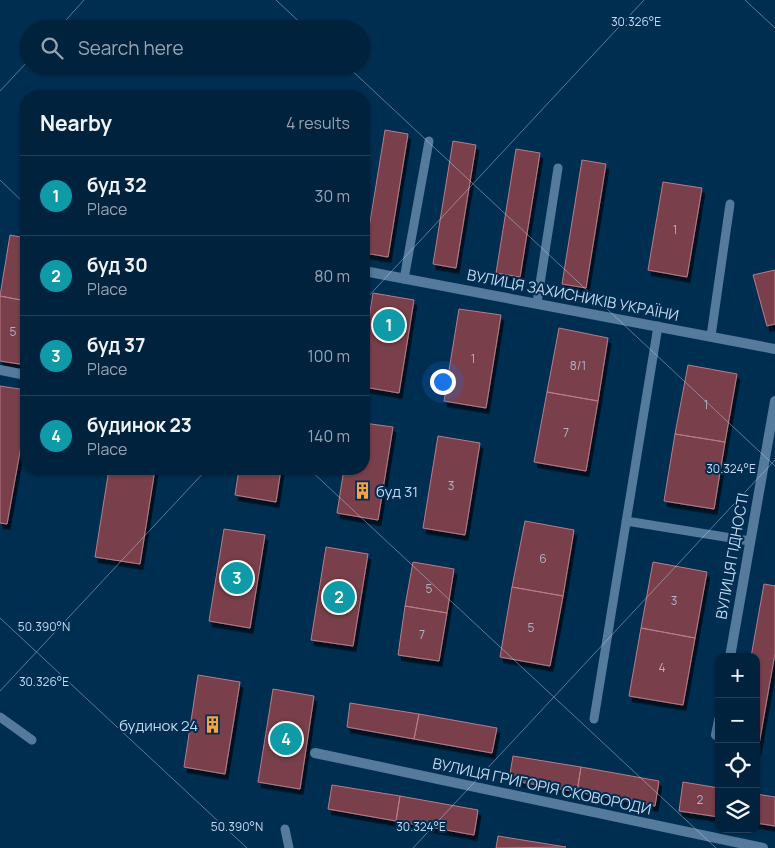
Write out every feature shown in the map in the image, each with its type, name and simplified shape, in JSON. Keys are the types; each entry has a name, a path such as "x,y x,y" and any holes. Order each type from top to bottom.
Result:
{"street":[{"name":"ВУЛИЦЯ ЗАХИСНИКІВ УКРАЇНИ","path":"370,272 775,349"},
{"path":"0,370 20,374"},
{"name":"ВУЛИЦЯ ГІДНОСТІ","path":"731,653 775,401"},
{"name":"ВУЛИЦЯ ГРИГОРІЯ СКОВОРОДИ","path":"314,753 763,848"}],"lane":[{"path":"404,279 429,141"},
{"path":"537,303 558,168"},
{"path":"711,336 730,204"},
{"path":"594,719 658,326"},
{"path":"626,521 750,541"},
{"path":"0,718 32,740"},
{"path":"286,829 289,848"}],"building":[{"path":"385,130 408,134 388,257 370,254 370,222"},
{"path":"453,141 476,145 456,268 433,264"},
{"path":"516,149 540,153 520,277 496,273"},
{"path":"582,160 606,164 586,288 562,284"},
{"path":"663,182 702,188 687,277 648,270"},
{"path":"10,235 20,237 20,300 0,296"},
{"path":"775,270 775,324 767,326 753,275"},
{"path":"373,293 414,300 399,393 370,388 370,312"},
{"path":"0,296 20,300 20,364 0,361"},
{"path":"459,309 501,315 486,408 444,401"},
{"path":"559,328 608,338 598,401 547,392"},
{"path":"688,365 737,374 725,442 675,434"},
{"path":"0,386 20,389 20,451 7,524 0,523"},
{"path":"547,392 598,401 586,471 534,462"},
{"name":"буд 31","path":"370,424 393,427 378,520 337,513 343,475 370,475"},
{"path":"675,434 725,442 714,509 664,501"},
{"path":"438,436 480,443 465,535 423,528"},
{"path":"108,475 154,475 140,564 95,557"},
{"path":"238,475 280,475 276,502 235,495"},
{"path":"525,521 574,530 563,596 512,587"},
{"path":"224,529 265,535 250,628 209,621"},
{"path":"326,547 368,554 353,646 311,640"},
{"path":"413,562 454,569 447,613 405,606"},
{"path":"653,562 707,572 695,638 641,628"},
{"path":"764,584 775,586 775,653 760,739 760,653 752,653"},
{"path":"512,587 563,596 550,666 500,657"},
{"path":"405,606 447,613 439,661 398,655"},
{"path":"641,628 695,638 683,705 629,696"},
{"name":"будинок 24","path":"198,675 240,682 225,774 184,767"},
{"path":"273,689 314,696 300,789 258,782"},
{"path":"350,703 419,714 414,739 347,727"},
{"path":"419,714 497,728 492,753 414,739"},
{"path":"513,756 581,767 577,792 509,780"},
{"path":"581,767 659,781 655,806 577,792"},
{"path":"683,782 715,787 715,816 679,811"},
{"path":"332,785 400,796 396,821 328,809"},
{"path":"760,795 775,797 775,826 760,824"},
{"path":"400,796 478,810 474,835 396,821"},
{"path":"498,836 566,847 496,848"}],"place":[{"name":"буд 32","path":"389,325"},
{"name":"буд 31","path":"362,491"},
{"name":"буд 37","path":"237,578"},
{"name":"буд 30","path":"339,597"},
{"name":"будинок 24","path":"212,725"},
{"name":"будинок 23","path":"286,739"}]}
